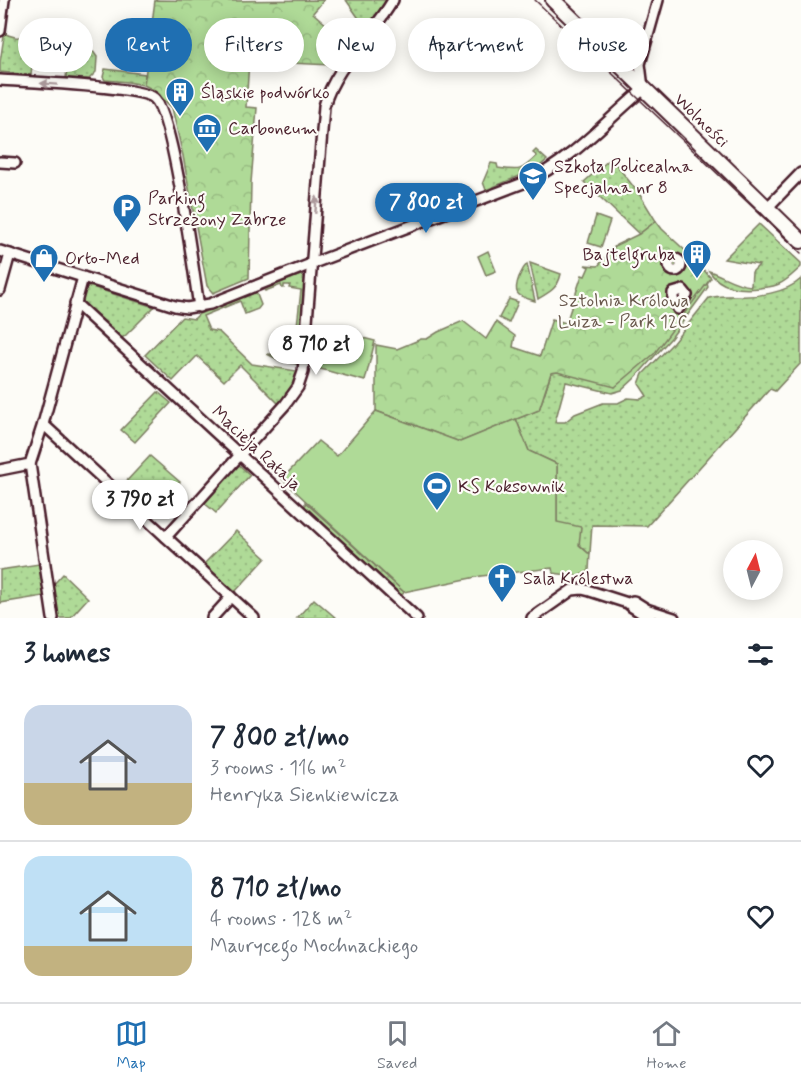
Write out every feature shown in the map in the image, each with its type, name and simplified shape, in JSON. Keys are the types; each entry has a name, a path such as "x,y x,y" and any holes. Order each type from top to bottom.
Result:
{"main road":[{"path":"633,604 644,611 647,618"}],"street":[{"path":"0,31 4,0"},
{"path":"166,537 285,405 298,387 303,372 324,106 327,95 346,63 393,0"},
{"name":"Wolności","path":"553,0 571,18"},
{"path":"0,290 5,252 175,306 200,307 526,182 544,173 573,152 643,88 640,64 658,0"},
{"name":"Wolności","path":"626,72 801,241"},
{"path":"0,80 115,89 154,98 159,105 174,157 200,307"},
{"path":"0,162 15,163"},
{"path":"767,208 801,173"},
{"path":"53,618 30,464 83,277"},
{"name":"Macieja Rataja","path":"75,303 417,618"},
{"path":"42,424 254,618"},
{"path":"0,470 30,464"},
{"path":"532,618 567,592 577,589 590,591 674,618"},
{"path":"212,618 231,597"}],"green space":[{"path":"155,0 324,0 313,13 319,18 316,18 316,64 304,64 304,18 204,18 204,72 248,72 246,107 257,108 251,183 249,278 213,293 207,286 172,108 154,90 144,85 146,72 192,72 192,18 153,18"},
{"path":"346,0 388,0 376,18 359,18"},
{"path":"5,30 8,35 18,37 18,72 31,72 31,75 0,72"},
{"path":"93,52 97,57 96,72 89,79 66,78 67,72 93,72"},
{"path":"105,69 105,72 145,74 144,85 105,80 103,77"},
{"path":"536,150 547,160 536,169 486,190 483,182 491,163 497,164 498,168 519,169 537,156 533,153"},
{"path":"611,158 640,195 656,221 639,234 584,182"},
{"path":"596,216 610,221 601,247 588,243"},
{"name":"Sztolnia Królowa Luiza - Park 12C","path":"656,221 711,278 654,354 615,387 557,372 551,373 539,410 460,442 376,411 376,345 397,349 421,339 427,339 463,321 486,339 496,322 515,336 513,347 540,356 552,319 566,323 582,275 585,276 589,267 585,265 598,266 616,245 639,234"},
{"path":"759,224 801,263 801,267 785,281 772,286 753,289 738,288 719,282 709,271 751,286 752,272 759,265 724,259"},
{"path":"488,251 496,271 486,275 478,256"},
{"path":"530,263 561,274 556,286 538,299"},
{"path":"527,264 535,301 518,294 516,288 519,277"},
{"path":"694,271 707,283 708,287 671,338 634,379 622,390 612,393 566,382 555,422 565,422 575,414 603,403 618,403 628,398 641,399 647,396 639,384 643,374 712,297 771,293 787,288 801,279 801,363 775,391 770,389 647,526 592,525 590,553 588,553 557,522 557,464 529,451 516,419 539,410 551,373 557,372"},
{"path":"301,275 305,277 298,364 281,361 267,354 282,355 282,360 293,361 301,290 289,288 290,285 284,285 282,288 281,285 265,291 264,289"},
{"path":"88,287 154,307 120,339 84,306 82,300 85,289"},
{"path":"256,292 261,305 258,309 245,314 240,301 203,316 209,330 219,332 252,364 297,371 289,393 280,405 240,365 224,381 197,356 173,381 145,355 182,317 194,319 199,314"},
{"path":"509,299 518,302 509,323 499,318"},
{"path":"316,326 375,341 365,381 313,367 319,345 312,343"},
{"path":"158,392 171,403 135,442 121,430"},
{"name":"KS Koksownik","path":"376,411 460,442 516,419 529,451 557,464 557,522 581,527 579,545 590,553 589,571 577,577 572,573 568,575 553,573 552,568 481,576 404,592 282,479 318,441 337,456"},
{"path":"150,456 180,482 151,512 122,486"},
{"path":"237,463 250,475 216,513 202,501"},
{"path":"305,502 404,592 403,594 400,595 305,509"},
{"path":"236,531 266,558 234,593 204,564"},
{"path":"39,564 44,596 0,603 0,570"},
{"path":"63,574 88,598 70,618 58,618 53,585"},
{"path":"314,599 336,618 297,618"}],"tram line":[{"path":"535,0 801,253"}],"place":[{"name":"Śląskie podwórko","path":"180,118"},
{"name":"Carboneum","path":"207,154"},
{"name":"Szkoła Policealna Specjalna nr 8","path":"533,202"},
{"name":"Parking Strzeżony Zabrze","path":"127,234"},
{"name":"Bajtelgruba","path":"697,280"},
{"name":"Orto-Med","path":"44,284"},
{"name":"KS Koksownik","path":"437,512"},
{"name":"Sala Królestwa","path":"502,604"}]}
